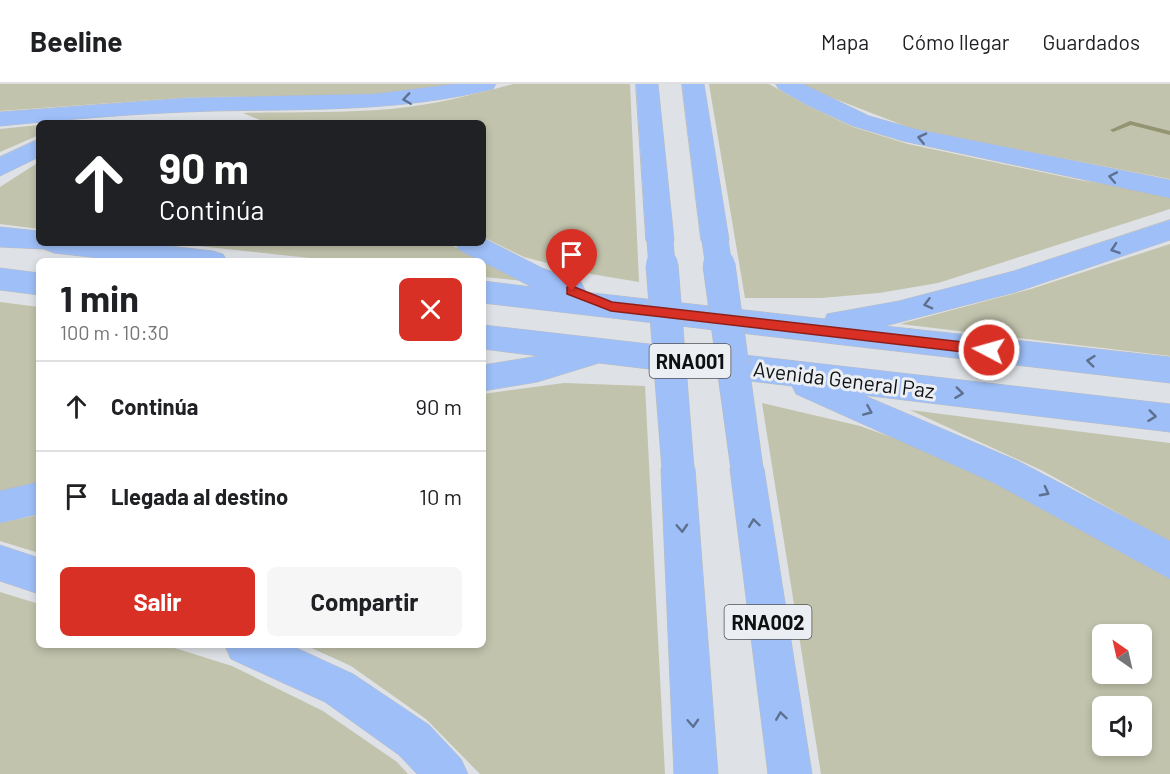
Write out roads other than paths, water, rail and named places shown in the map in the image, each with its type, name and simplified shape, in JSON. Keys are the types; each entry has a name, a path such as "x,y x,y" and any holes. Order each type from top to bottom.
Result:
{"highway":[{"path":"0,120 186,105 343,104 457,92 484,84"},
{"path":"647,84 678,470 696,774"},
{"name":"RNA002","path":"693,84 790,774"},
{"path":"787,84 861,121 912,136 1170,189"},
{"path":"186,105 237,120"},
{"path":"110,120 152,108"},
{"path":"0,168 36,149"},
{"path":"786,327 847,321 898,312 1016,281 1170,230"},
{"path":"0,237 36,241"},
{"path":"80,246 186,258"},
{"path":"475,246 532,275 611,306"},
{"path":"0,279 36,284"},
{"name":"RNA001","path":"486,292 1170,370"},
{"name":"Avenida General Paz","path":"486,337 1170,418"},
{"path":"486,378 537,369 604,351"},
{"path":"776,371 1006,472 1170,561"},
{"path":"0,507 36,499"},
{"path":"0,563 36,575"},
{"path":"252,648 339,688 414,740 446,774"}],"waterway":[{"path":"1113,130 1130,123 1170,133"}]}
